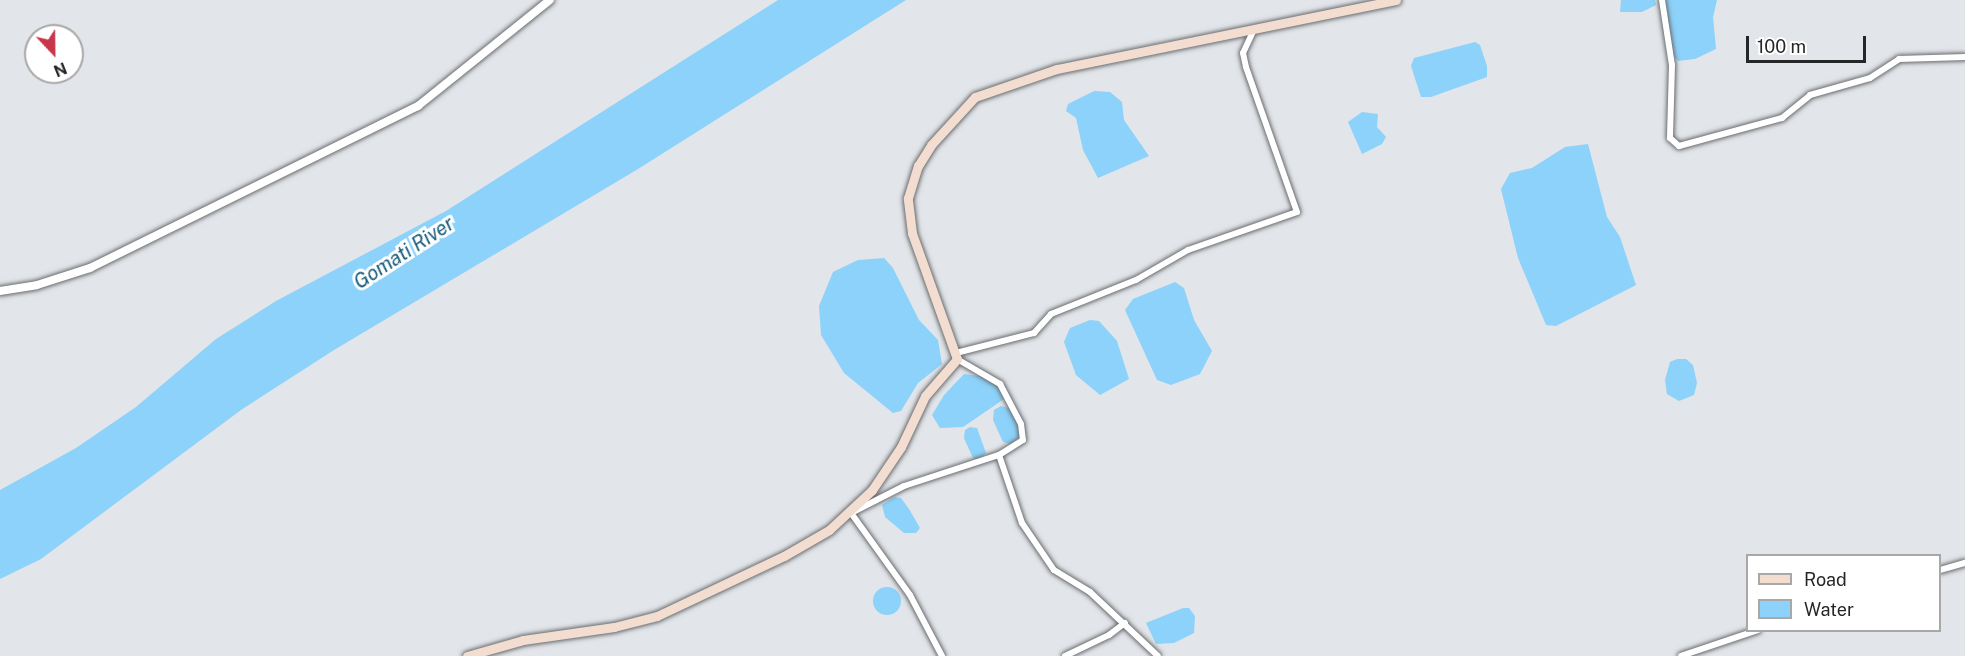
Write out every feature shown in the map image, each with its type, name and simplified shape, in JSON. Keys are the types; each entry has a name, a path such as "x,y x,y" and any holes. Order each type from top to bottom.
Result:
{"main road":[{"path":"467,656 523,640 614,627 657,616 784,556 850,513 873,490 901,447 925,396 957,356 912,233 908,198 918,166 946,125 975,97 1057,69 1256,26 1396,0"}],"street":[{"path":"0,291 37,285 90,268 418,106 550,0"},
{"path":"1662,0 1672,65 1670,138 1679,146 1782,118 1810,95 1870,78 1899,59 1965,57"},
{"path":"957,356 1034,333 1051,314 1136,280 1188,250 1298,212 1246,68 1245,43 1256,26"},
{"path":"942,656 910,595 850,513 904,486 999,455 1023,440 1021,424 1000,384 957,356"},
{"path":"999,455 1022,523 1054,570 1090,592 1158,656"},
{"path":"1941,570 1965,563"},
{"path":"1065,656 1109,635 1125,623"},
{"path":"1681,656 1752,632"}],"water":[{"name":"Gomati River","path":"778,0 906,0 638,169 334,350 241,410 41,559 0,579 0,490 76,448 136,407 216,339 276,301 446,211"},
{"path":"1621,0 1655,0 1656,5 1642,12 1620,12"},
{"path":"1664,0 1717,0 1713,17 1716,49 1695,59 1678,61 1672,54"},
{"path":"1475,42 1480,45 1487,66 1487,77 1431,97 1421,97 1411,66 1414,58"},
{"path":"1094,91 1110,92 1122,102 1124,120 1149,156 1098,178 1083,150 1076,118 1066,111 1068,104"},
{"path":"1362,112 1378,114 1377,127 1386,137 1382,144 1362,154 1348,122"},
{"path":"1588,144 1607,217 1620,237 1636,285 1556,326 1546,325 1518,258 1501,189 1510,173 1532,168 1565,147"},
{"path":"884,258 893,268 919,320 938,340 942,364 918,383 901,411 893,413 844,373 821,335 819,306 833,272 858,260"},
{"path":"1175,282 1184,288 1194,320 1212,351 1200,374 1171,385 1157,380 1125,310 1133,299"},
{"path":"1090,320 1099,321 1117,341 1129,379 1100,395 1076,375 1064,342 1070,328"},
{"path":"1686,359 1693,365 1697,383 1694,395 1679,401 1667,394 1665,380 1670,362"},
{"path":"964,374 986,377 997,385 1004,399 963,427 940,428 932,415 944,395"},
{"path":"1001,406 1009,408 1020,427 1020,436 1011,444 1003,442 993,420 994,410"},
{"path":"970,427 977,428 986,453 979,460 973,458 964,438 965,430"},
{"path":"894,497 901,498 909,509 920,528 916,533 904,533 885,517 882,505"},
{"path":"887,587 897,591 901,601 897,611 887,615 877,611 873,601 877,591"},
{"path":"1183,608 1189,608 1195,616 1194,633 1174,643 1156,644 1146,623"}]}
